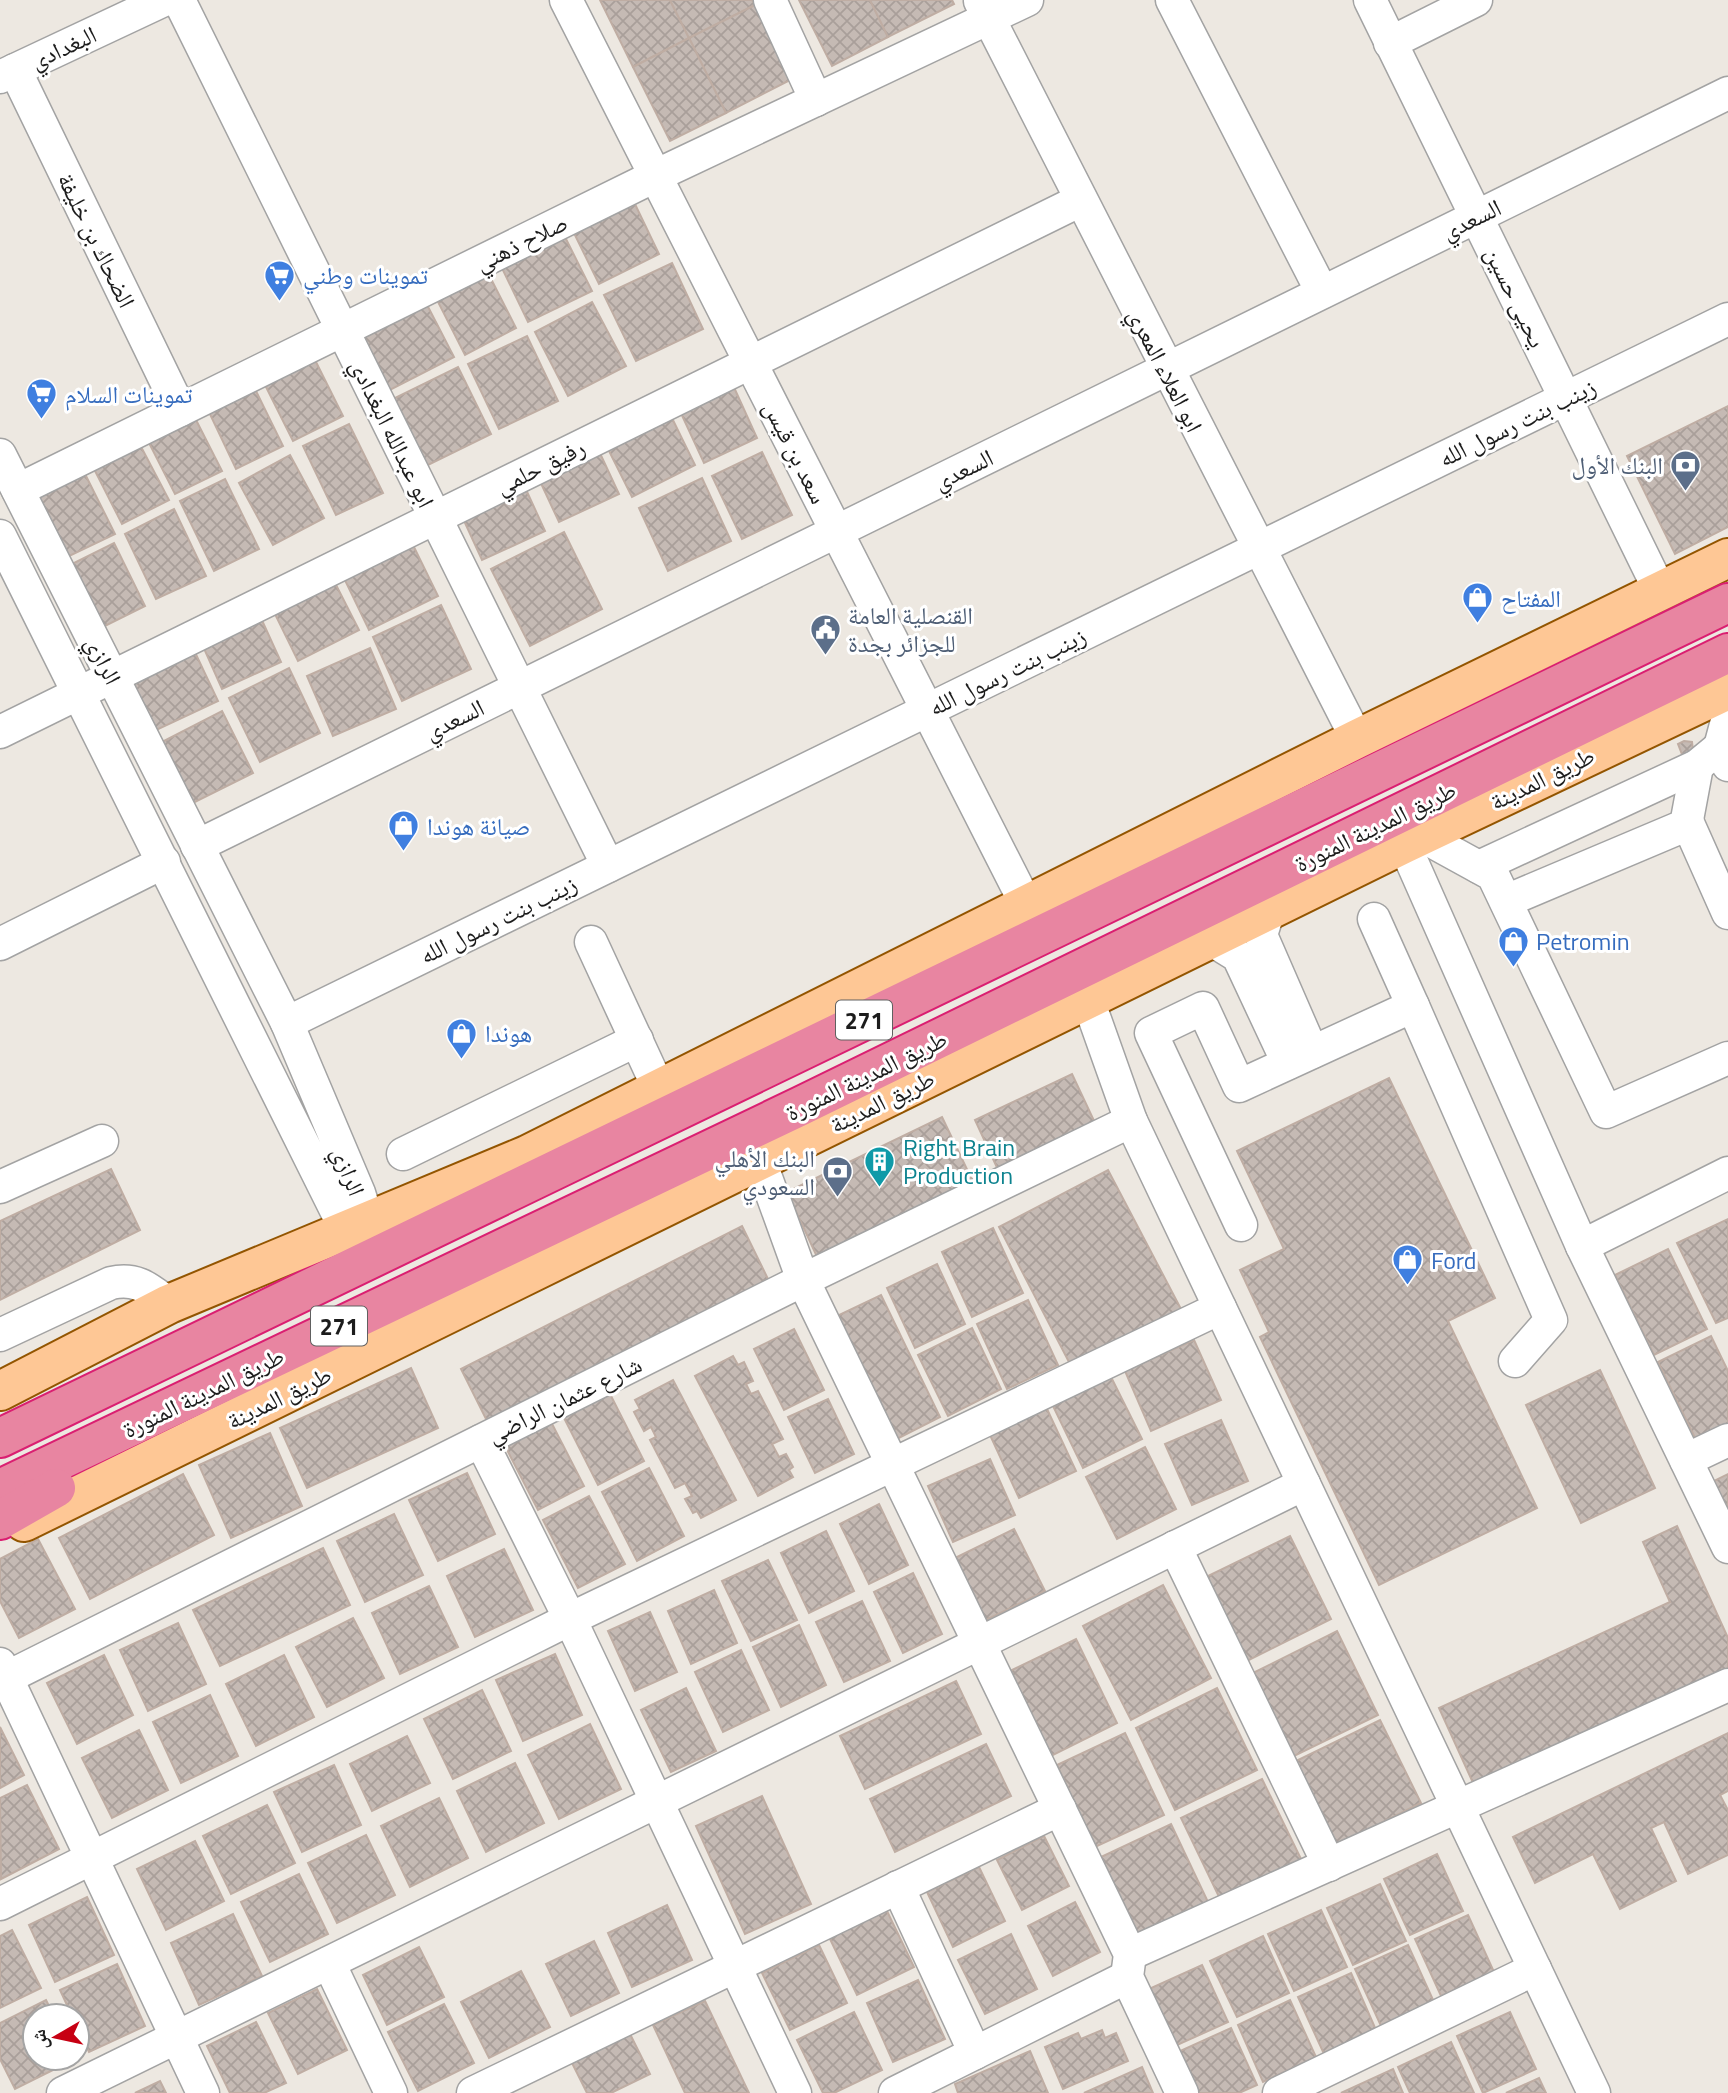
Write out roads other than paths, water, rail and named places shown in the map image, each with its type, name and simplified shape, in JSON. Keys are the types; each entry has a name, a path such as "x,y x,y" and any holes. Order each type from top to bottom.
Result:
{"highway":[{"name":"طريق المدينة المنورة","path":"0,1438 1728,603"},
{"name":"طريق المدينة المنورة","path":"0,1489 802,1106 1728,653"},
{"path":"0,1520 335,1329"}],"main road":[{"path":"0,1391 169,1304 367,1219 527,1155 1357,739 1728,558"},
{"name":"طريق المدينة","path":"0,1534 1413,840 1728,690"},
{"path":"1129,891 1402,718"},
{"path":"802,1106 1264,915"},
{"path":"0,1399 327,1280"}],"street":[{"name":"سعد بن قيس","path":"566,0 1026,905"},
{"path":"770,0 816,100"},
{"name":"صلاح ذهني","path":"18,490 655,176 816,100 984,9 1027,0"},
{"path":"1172,0 1322,292"},
{"name":"يحيى حسين","path":"1370,0 1661,593"},
{"path":"1390,43 1476,0"},
{"name":"البغدادي","path":"7,74 165,1"},
{"name":"ابو عبدالله البغدادي","path":"165,1 342,330 608,866"},
{"name":"ابو العلاء المعري","path":"984,9 1079,201 1357,739"},
{"name":"الضحاك بن خليفة","path":"7,74 180,410"},
{"name":"السعدي","path":"197,846 1728,93"},
{"name":"رفيق حلمي","path":"0,732 1079,201"},
{"name":"زينب بنت رسول الله","path":"287,1023 1728,319"},
{"name":"الرازي","path":"0,455 287,1023 359,1193 367,1219 338,1214 0,536"},
{"path":"1479,867 1718,749"},
{"path":"1506,901 1686,825 1718,749"},
{"path":"1687,821 1728,913"},
{"path":"1413,840 1493,875 1606,1112 1728,1058"},
{"path":"1413,840 1582,1246 1728,1547"},
{"path":"0,944 164,862"},
{"path":"1264,915 1261,935 1300,1057"},
{"path":"1374,919 1551,1320 1515,1361"},
{"path":"207,948 240,930"},
{"path":"1212,940 1238,956 1300,1057"},
{"path":"592,942 659,1089"},
{"path":"1088,1000 1130,1121 1594,2093"},
{"path":"1241,1225 1151,1033 1203,1008 1239,1086 1413,1006"},
{"path":"403,1154 637,1040"},
{"name":"شارع عثمان الراضي","path":"2,1674 1130,1121"},
{"path":"0,1186 102,1141"},
{"path":"760,1161 803,1280 1060,1809 1182,2093"},
{"path":"1582,1246 1728,1173"},
{"path":"0,1335 111,1283 126,1280 138,1282 169,1304"},
{"path":"0,1904 570,1619 1220,1308"},
{"path":"1686,1460 1728,1440"},
{"path":"481,1441 570,1619 795,2093"},
{"path":"64,2093 1304,1484"},
{"path":"1175,1547 1329,1865"},
{"path":"2,1674 93,1857 203,2093"},
{"path":"912,2089 1129,1966 1329,1865 1728,1685"},
{"path":"473,2093 1060,1809"},
{"path":"898,1886 975,2053"},
{"path":"328,1963 391,2093"},
{"path":"1279,2093 1535,1969"}],"place":[{"name":"تموينات وطني","path":"280,302"},
{"name":"تموينات السلام","path":"42,421"},
{"name":"البنك الأول","path":"1686,492"},
{"name":"المفتاح","path":"1478,625"},
{"name":"القنصلية العامة للجزائر بجدة","path":"825,656"},
{"name":"صيانة هوندا","path":"404,853"},
{"name":"Petromin","path":"1513,968"},
{"name":"هوندا","path":"462,1060"},
{"name":"Right Brain Production","path":"880,1188"},
{"name":"البنك الأهلي السعودي","path":"838,1199"},
{"name":"Ford","path":"1408,1287"}]}
